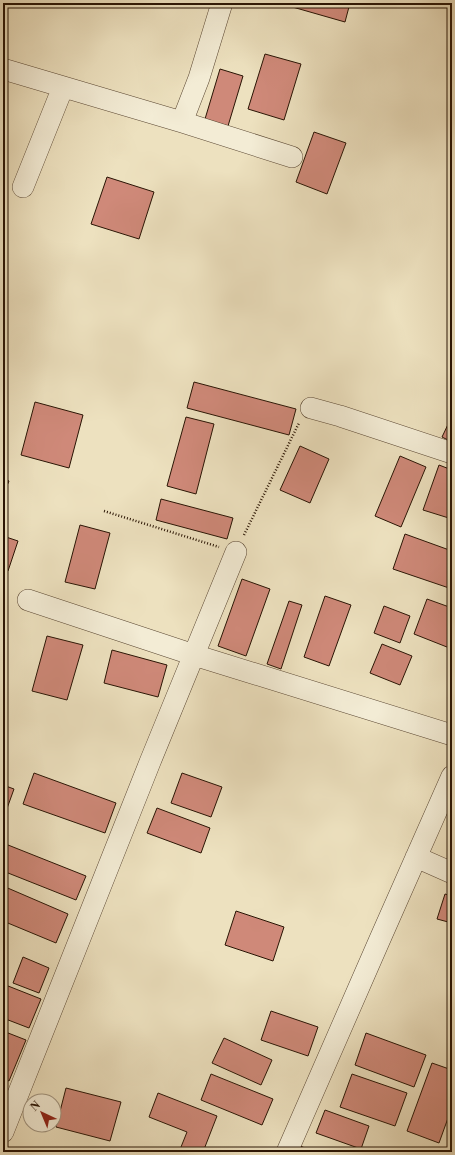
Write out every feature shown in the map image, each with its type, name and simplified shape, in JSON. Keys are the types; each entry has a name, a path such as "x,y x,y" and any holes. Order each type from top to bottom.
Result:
{"street":[{"path":"182,122 199,78 222,3"},
{"path":"3,69 182,122 292,157"},
{"path":"23,187 63,87"},
{"path":"311,408 452,453"},
{"path":"3,1132 236,552"},
{"path":"28,600 194,655 452,735"},
{"path":"287,1152 452,776"},
{"path":"416,857 452,873"}],"path":[{"path":"104,511 236,552 304,413 307,409 311,408"}],"building":[{"path":"290,3 350,3 345,22 289,6"},
{"path":"265,54 301,64 284,120 248,109"},
{"path":"220,69 243,76 228,126 205,119"},
{"path":"314,132 346,143 327,194 296,182"},
{"path":"107,177 154,192 139,239 91,224"},
{"path":"194,382 296,409 289,435 187,408"},
{"path":"35,402 83,415 69,468 21,455"},
{"path":"452,416 452,442 442,437"},
{"path":"186,417 214,424 196,494 167,486"},
{"path":"300,446 329,459 310,503 280,490"},
{"path":"400,456 426,467 401,527 375,516"},
{"path":"439,465 452,470 452,519 423,510"},
{"path":"3,478 9,481 3,495"},
{"path":"161,499 233,518 227,539 156,520"},
{"path":"80,525 110,533 95,589 65,582"},
{"path":"405,534 452,551 452,589 393,569"},
{"path":"3,536 18,541 8,571 3,570"},
{"path":"242,579 270,589 246,656 218,646"},
{"path":"325,596 351,605 329,666 304,657"},
{"path":"427,599 452,608 452,649 414,634"},
{"path":"289,601 302,605 281,669 267,664"},
{"path":"384,606 410,616 400,643 374,633"},
{"path":"47,636 83,645 67,700 32,691"},
{"path":"382,644 412,656 400,685 370,673"},
{"path":"112,650 167,665 158,697 104,683"},
{"path":"34,773 116,803 105,833 23,804"},
{"path":"182,773 222,787 211,817 171,803"},
{"path":"3,785 14,789 5,814 3,813"},
{"path":"157,808 210,828 201,853 147,833"},
{"path":"3,843 86,876 76,900 3,871"},
{"path":"3,886 68,914 56,943 3,921"},
{"path":"445,894 452,896 452,923 437,919"},
{"path":"236,911 284,927 273,961 225,945"},
{"path":"23,957 49,968 39,993 13,983"},
{"path":"3,984 41,999 29,1028 3,1018"},
{"path":"271,1011 318,1027 308,1056 261,1040"},
{"path":"3,1031 26,1040 9,1081 3,1078"},
{"path":"366,1033 426,1055 414,1087 355,1065"},
{"path":"224,1038 272,1060 261,1085 212,1063"},
{"path":"432,1063 452,1070 452,1107 439,1143 407,1131"},
{"path":"211,1074 273,1099 262,1125 201,1100"},
{"path":"352,1074 407,1093 395,1126 340,1107"},
{"path":"66,1088 121,1102 110,1141 62,1129 62,1104"},
{"path":"158,1093 217,1116 203,1152 179,1152 187,1132 149,1117"},
{"path":"325,1110 369,1126 361,1149 316,1133"},
{"path":"300,1146 315,1152 297,1152"}]}
